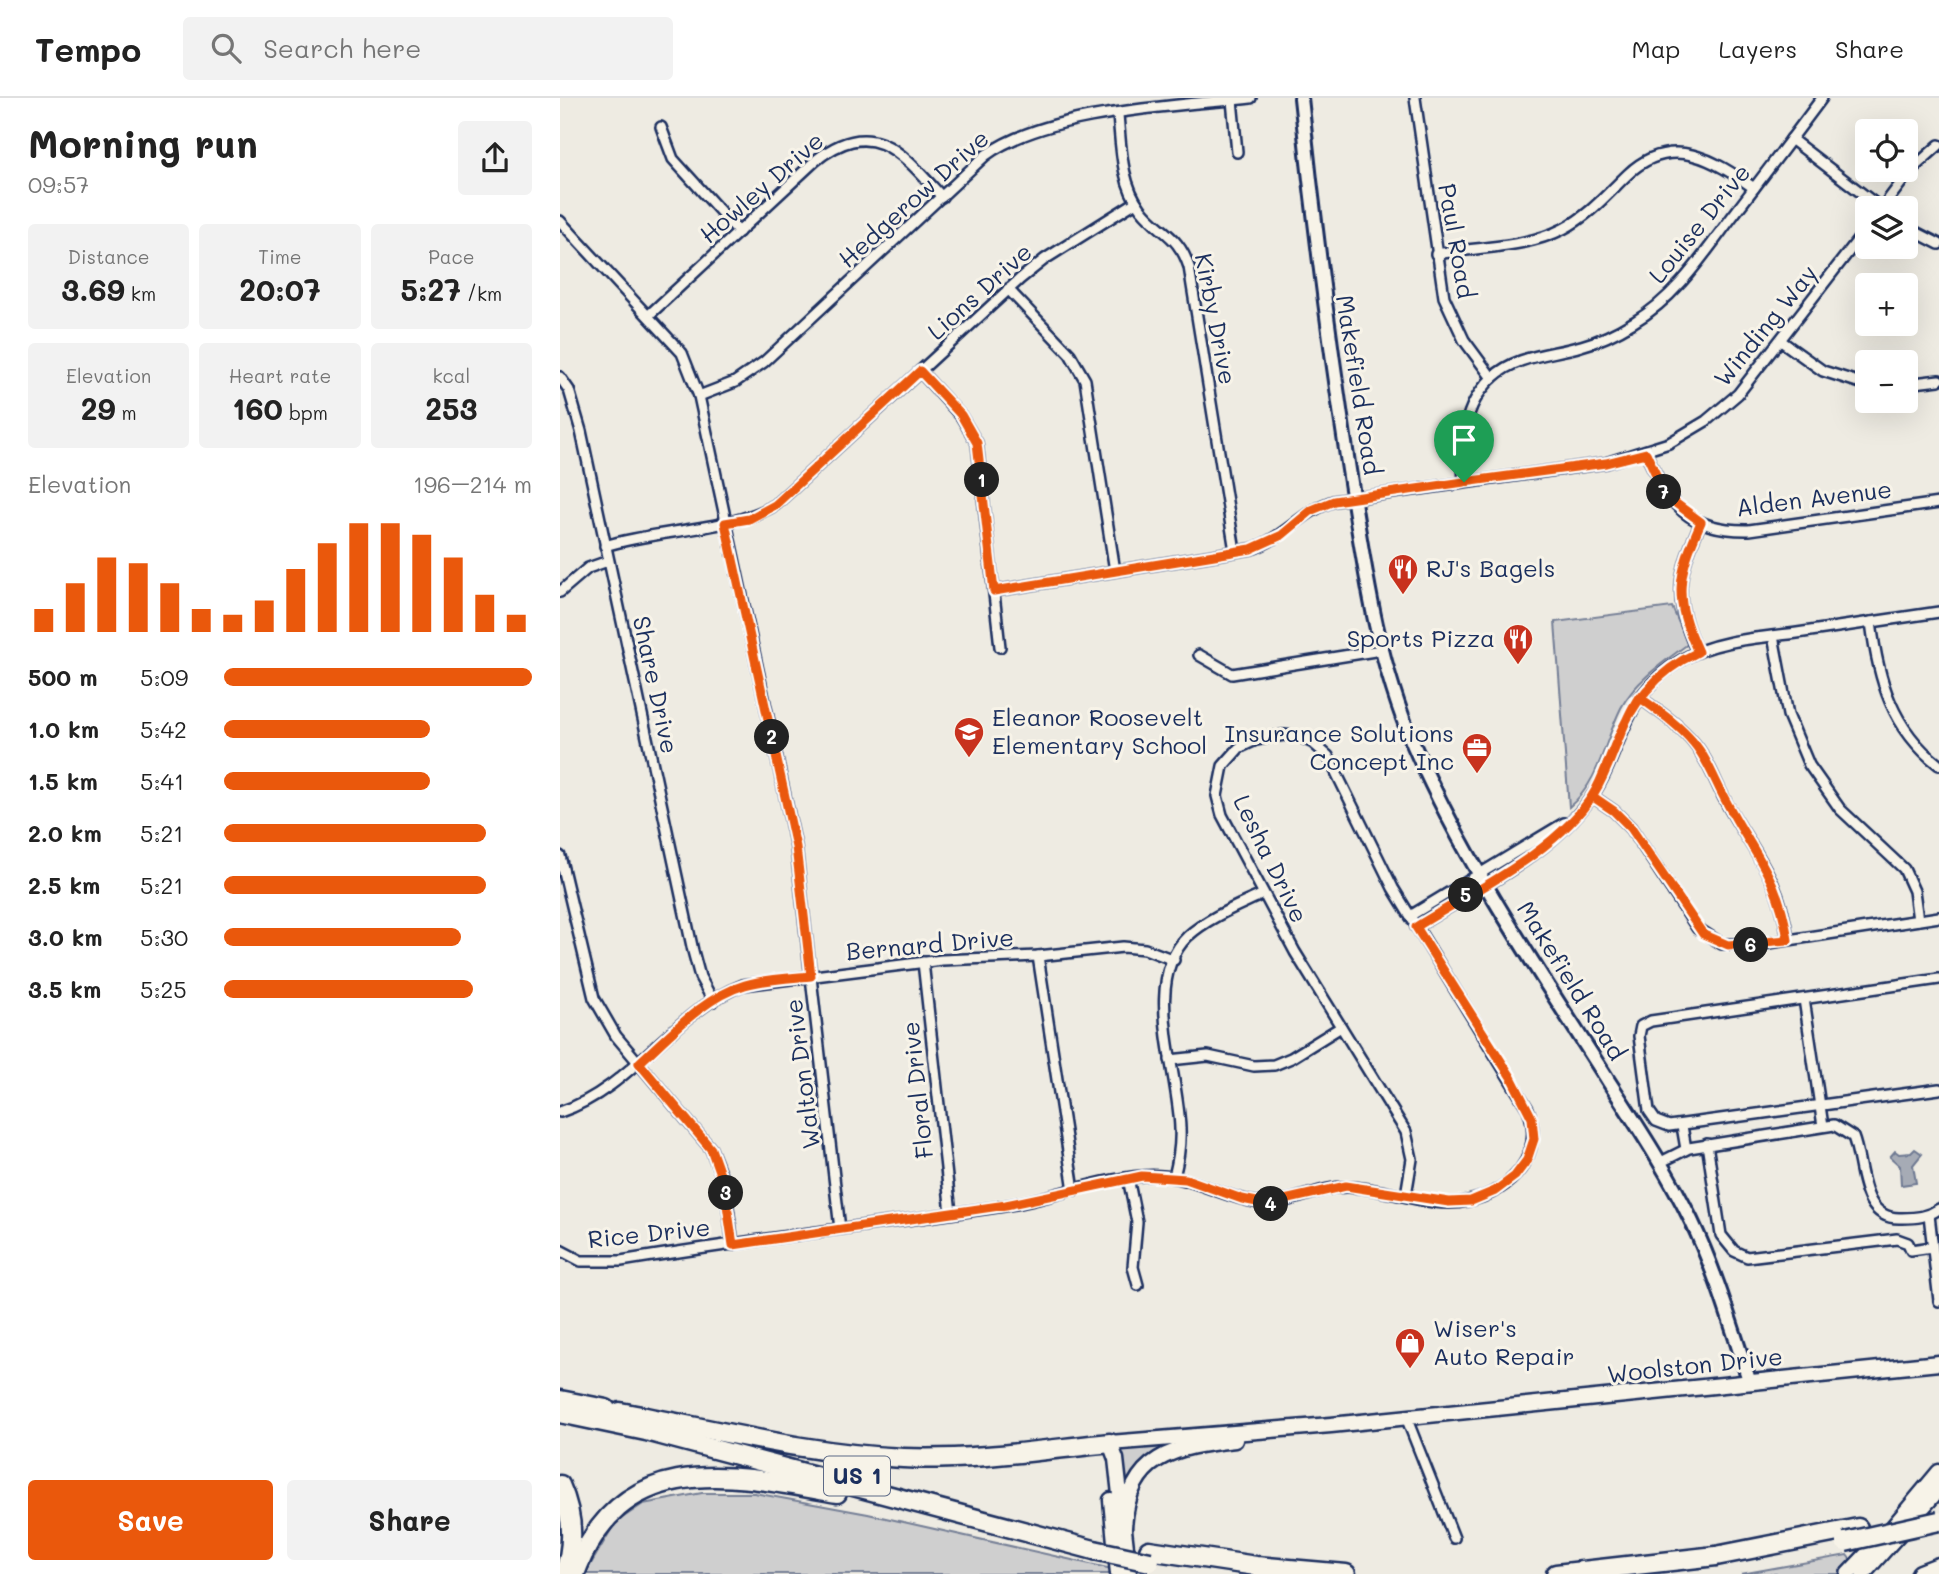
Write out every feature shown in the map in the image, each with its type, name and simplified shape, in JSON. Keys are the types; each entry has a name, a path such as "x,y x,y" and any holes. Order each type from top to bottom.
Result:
{"highway":[{"name":"US 1","path":"560,1400 620,1412 1094,1545"},
{"path":"620,1412 830,1450 903,1458 957,1458 1110,1443"},
{"name":"US 1","path":"560,1413 646,1431 950,1514 1230,1574"},
{"path":"575,1574 591,1536 612,1511 640,1492 675,1481 716,1478 761,1480 950,1514"},
{"path":"560,1485 566,1500 572,1533 564,1574"},
{"path":"1556,1574 1680,1562 1939,1510"},
{"path":"1674,1574 1845,1542 1939,1521"},
{"name":"US 1","path":"1150,1556 1346,1574"},
{"path":"1921,1574 1939,1567"}],"main road":[{"name":"Woolston Drive","path":"1125,1527 1126,1506 1137,1480 1148,1466 1167,1453 1189,1446 1331,1425 1939,1363"},
{"name":"Woolston Drive","path":"1129,1574 1116,1459 1110,1443 1210,1432 1331,1425"},
{"path":"1110,1443 1107,1460 1118,1574"},
{"path":"1848,1574 1894,1527 1939,1472"},
{"path":"1863,1574 1939,1489"}],"street":[{"name":"Hedgerow Drive","path":"699,396 736,382 764,362 986,155 1012,139 1059,123 1251,98"},
{"name":"Makefield Road","path":"1301,98 1320,275 1354,498 1381,650 1414,746 1482,879 1659,1163 1703,1245 1750,1383"},
{"name":"Paul Road","path":"1415,98 1436,254 1448,310 1464,340 1493,378"},
{"name":"Louise Drive","path":"1464,482 1462,448 1466,421 1476,398 1493,378 1521,360 1597,341 1647,314 1679,286 1822,98"},
{"path":"1232,100 1237,152"},
{"name":"Kirby Drive","path":"1118,114 1126,176 1136,202 1175,239 1189,267 1235,551"},
{"path":"661,127 673,159 740,232"},
{"path":"1791,139 1866,196"},
{"name":"Howley Drive","path":"649,315 829,150 854,140 883,143 900,152 942,197"},
{"path":"1891,196 1910,171 1939,145"},
{"path":"1436,254 1529,240 1562,230 1591,212 1636,167 1660,156 1699,155 1754,188"},
{"name":"Lions Drive","path":"605,546 632,537 749,519 775,505 1008,289 1045,259 1136,202"},
{"name":"Walton Drive","path":"560,221 649,315 687,360 699,396 796,847 840,1229"},
{"path":"1918,233 1939,244"},
{"name":"Winding Way","path":"994,591 1263,545 1289,530 1321,505 1354,498 1606,463 1646,453 1686,433 1726,406 1781,341 1855,244"},
{"path":"1008,289 1070,354 1085,380 1115,571"},
{"path":"1781,341 1823,372 1855,381"},
{"path":"920,371 961,415 977,443 1000,647"},
{"name":"Share Drive","path":"560,377 569,390 576,410 693,951 700,977 713,1001"},
{"path":"1918,383 1939,380"},
{"name":"Alden Avenue","path":"1646,453 1666,496 1701,522 1718,528 1749,530 1939,503"},
{"path":"1698,652 1683,617 1679,583 1686,555 1701,522"},
{"path":"560,592 587,568 608,561"},
{"path":"1410,916 1544,846 1575,817 1592,796 1639,697 1662,673 1698,652 1732,642 1939,612"},
{"path":"1871,622 1886,698 1905,731 1939,765"},
{"path":"1773,636 1788,715 1809,765 1840,809 1904,869 1913,891 1918,920"},
{"path":"1199,655 1232,674 1381,650"},
{"path":"1639,697 1683,731 1699,749 1740,827 1774,880 1788,940"},
{"name":"Lesha Drive","path":"1406,1195 1412,1159 1406,1132 1263,894 1222,815 1217,796 1220,774 1232,755 1248,743 1265,737 1300,737 1313,743 1331,760 1359,825 1410,916"},
{"path":"1592,796 1614,811 1631,828 1703,934 1728,945 1788,940 1939,918"},
{"path":"560,856 594,998 608,1024 711,1149 724,1185 733,1245"},
{"path":"1416,927 1482,879"},
{"path":"1174,1177 1180,1127 1163,999 1174,960 1183,942 1199,928 1263,894"},
{"name":"Rice Drive","path":"560,1250 581,1261 602,1263 951,1213 1128,1178 1174,1177 1267,1204 1346,1186 1465,1202 1495,1191 1523,1168 1534,1139 1532,1118 1520,1092 1410,916"},
{"name":"Bernard Drive","path":"560,1112 597,1096 713,1001 743,985 922,962 1038,956 1135,947 1174,960"},
{"path":"1038,956 1074,1190"},
{"name":"Floral Drive","path":"922,962 951,1213"},
{"path":"1939,979 1651,1021 1642,1026 1639,1037 1649,1111 1660,1123 1682,1126 1939,1089"},
{"path":"1804,999 1823,1126"},
{"path":"1170,1060 1208,1056 1254,1066 1274,1065 1291,1058 1341,1027"},
{"path":"1659,1163 1686,1149 1707,1144 1834,1125 1853,1137 1865,1192 1879,1210 1897,1219 1929,1215 1939,1209"},
{"path":"1682,1126 1686,1149"},
{"path":"1707,1144 1721,1235 1738,1254 1747,1257 1897,1239 1908,1243 1911,1250 1932,1247"},
{"path":"1128,1178 1137,1223 1133,1268 1138,1285"},
{"path":"1929,1215 1939,1301"},
{"path":"1406,1417 1454,1538"}],"shaded area":[{"path":"1672,607 1688,644 1651,672 1627,698 1595,773 1569,807 1555,622"},
{"path":"1915,1149 1922,1154 1913,1165 1916,1183 1901,1185 1900,1166 1890,1157 1895,1151 1899,1154 1911,1153"},
{"path":"1178,1442 1128,1489 1123,1489 1119,1449"},
{"path":"702,1493 754,1493 868,1514 1134,1574 585,1574 615,1523 643,1504"},
{"path":"1847,1555 1862,1574 1741,1574"}],"place":[{"name":"RJ's Bagels","path":"1403,596"},
{"name":"Sports Pizza","path":"1518,666"},
{"name":"Eleanor Roosevelt Elementary School","path":"969,759"},
{"name":"Insurance Solutions Concept Inc","path":"1477,775"},
{"name":"Wiser's Auto Repair","path":"1410,1370"}],"route":[{"path":"1464,482 1321,505 1282,535 1251,549 994,591 977,443 961,415 920,371 775,505 749,519 725,523 796,847 811,976 743,985 720,996 639,1063 702,1136 717,1160 728,1205 733,1245 1027,1202 1142,1176 1186,1179 1242,1199 1267,1204 1346,1186 1430,1200 1465,1202 1505,1185 1523,1168 1531,1151 1534,1139 1532,1118 1511,1077 1416,927 1544,846 1584,808 1595,792 1624,723 1639,697 1683,731 1699,749 1740,827 1774,880 1788,940 1728,945 1703,934 1631,828 1614,811 1592,796 1624,723 1633,706 1639,697 1662,673 1698,652 1683,617 1679,602 1679,583 1686,555 1701,522 1679,509 1666,496 1646,453 1606,463 1464,482"}]}
